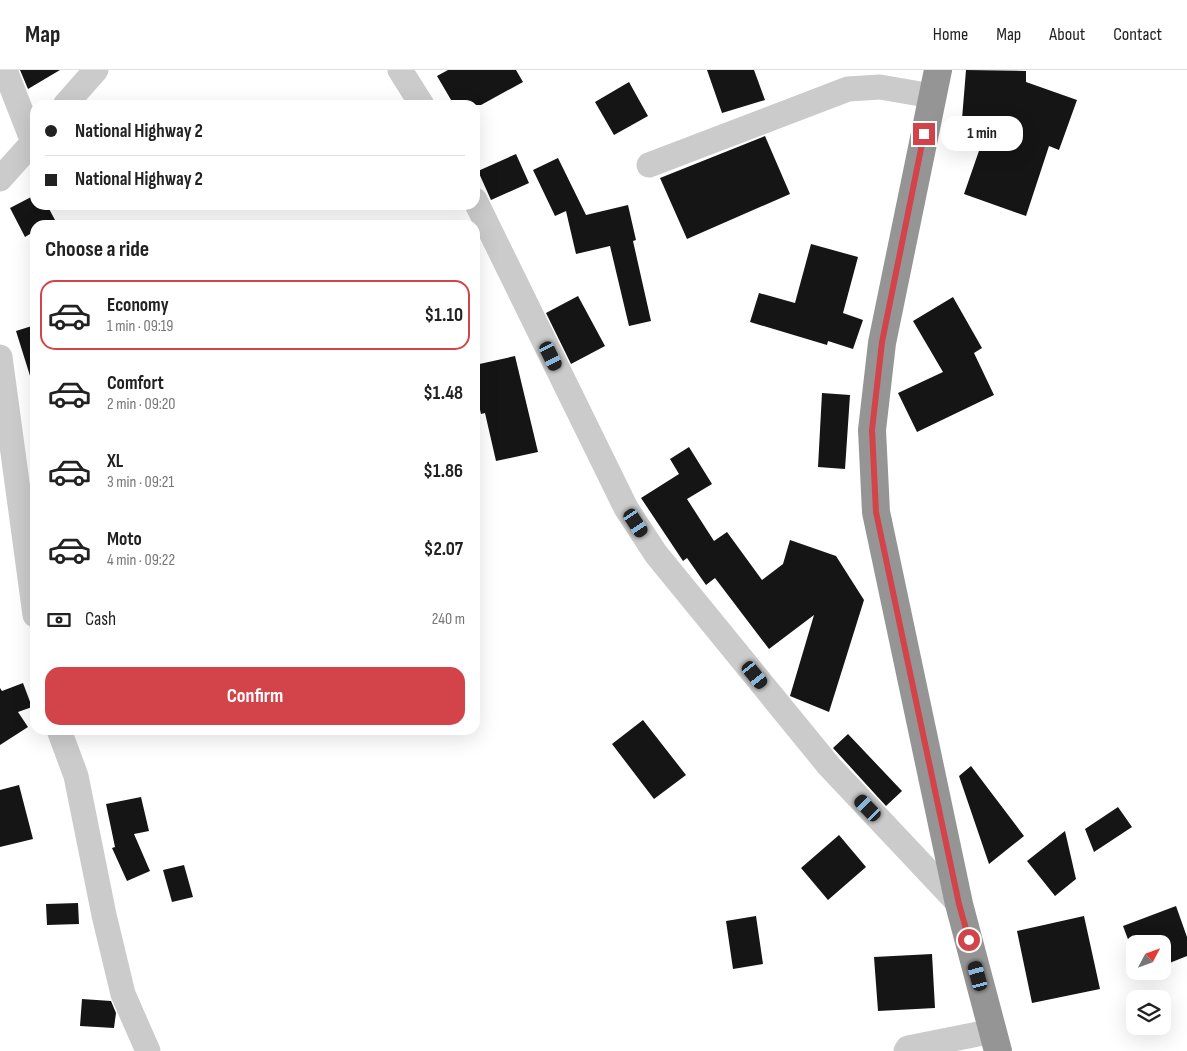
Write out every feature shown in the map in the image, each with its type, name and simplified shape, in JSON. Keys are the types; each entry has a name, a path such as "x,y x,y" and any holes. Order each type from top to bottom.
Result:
{"highway":[{"path":"938,70 882,342 872,430 876,512 959,904 996,1041"}],"street":[{"path":"5,70 30,131"},
{"path":"69,100 96,70"},
{"path":"400,70 418,89"},
{"path":"649,165 848,89 882,79 932,96"},
{"path":"0,179 30,145"},
{"path":"480,210 626,508 656,554 829,766 959,904"},
{"path":"0,357 30,578"},
{"path":"61,735 76,776 104,915 123,994 148,1051"},
{"path":"906,1051 908,1048 996,1041"}],"building":[{"path":"20,70 60,70 28,89"},
{"path":"448,70 516,70 523,82 480,105 480,100 451,100 437,76"},
{"path":"707,70 754,70 765,100 722,113"},
{"path":"966,70 1026,71 1026,82 1077,100 1059,150 1049,146 1026,216 964,194 989,122 962,119"},
{"path":"629,82 648,116 614,135 595,102"},
{"path":"765,136 790,194 687,239 660,178"},
{"path":"516,154 529,183 491,200 480,175 480,170"},
{"path":"558,158 586,215 628,205 636,240 633,241 651,321 629,326 610,246 576,254 566,211 555,216 533,170"},
{"path":"30,198 30,210 50,210 55,220 30,220 30,234 25,237 10,208"},
{"path":"811,244 858,257 843,313 863,320 853,349 828,341 827,345 750,322 759,293 795,303"},
{"path":"578,296 605,346 571,364 546,313"},
{"path":"953,297 982,348 974,353 994,395 917,432 898,393 943,372 913,321"},
{"path":"30,327 30,376 16,331"},
{"path":"515,356 538,452 496,461 485,413 481,414 480,410 480,364"},
{"path":"822,393 850,395 845,469 818,467"},
{"path":"689,447 712,484 687,499 714,541 727,532 762,580 783,564 790,540 836,556 864,600 829,712 790,696 814,615 769,649 715,578 706,585 687,558 683,561 641,498 679,474 670,459"},
{"path":"23,683 30,702 30,708 18,712 28,727 0,745 0,688 2,691"},
{"path":"643,720 686,775 654,799 612,744"},
{"path":"848,734 902,791 886,806 833,748"},
{"path":"971,766 1024,836 989,864 959,776"},
{"path":"19,785 33,839 0,847 0,790"},
{"path":"141,797 149,831 134,834 150,871 127,881 112,848 115,847 106,804"},
{"path":"1118,807 1132,827 1094,852 1085,829"},
{"path":"1065,831 1076,879 1055,896 1027,861"},
{"path":"839,835 866,867 828,900 801,868"},
{"path":"184,865 193,897 172,902 163,870"},
{"path":"78,903 79,924 47,925 46,904"},
{"path":"1176,906 1187,937 1187,956 1171,962 1171,935 1126,935 1123,926"},
{"path":"756,916 763,964 733,969 726,921"},
{"path":"1084,916 1100,989 1032,1003 1017,931"},
{"path":"932,954 935,1008 878,1011 874,957"},
{"path":"82,999 111,1001 116,1013 114,1028 80,1026"}],"route":[{"path":"924,134 882,342 872,430 876,512 959,904 969,940"}]}
